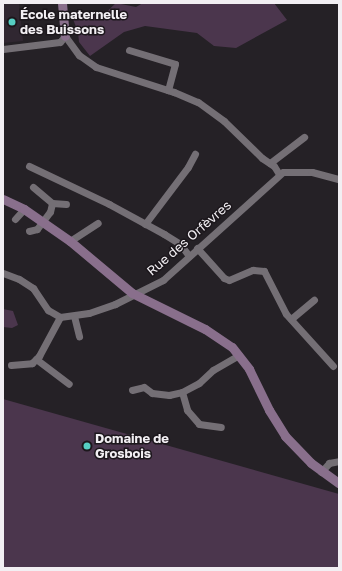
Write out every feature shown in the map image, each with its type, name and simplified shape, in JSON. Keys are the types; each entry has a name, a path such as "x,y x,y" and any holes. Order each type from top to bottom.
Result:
{"street":[{"path":"62,3 66,36 79,55 96,67 187,96 214,113 270,163 279,174 287,171 312,172 339,179"},
{"path":"3,49 60,42 66,36"},
{"path":"128,50 175,64 168,90"},
{"path":"270,163 304,138"},
{"path":"145,224 188,167 194,154"},
{"path":"29,166 145,224 180,244 189,256"},
{"name":"Rue des Orfèvres","path":"60,318 99,310 136,295 163,280 279,174"},
{"path":"33,187 52,203 66,204"},
{"path":"3,199 24,209 70,241 136,295 216,335 239,355 276,423 297,450 321,472 339,483"},
{"path":"29,231 37,229 52,203"},
{"path":"15,219 24,209"},
{"path":"70,241 98,223"},
{"path":"197,248 224,278 229,280 252,270 264,271 291,319 333,366"},
{"path":"3,273 19,279 33,288 48,310 60,318 36,359 23,366 11,365"},
{"path":"291,319 314,300"},
{"path":"74,316 79,336"},
{"path":"132,390 144,387 152,393 169,395 182,392 199,383 213,370 239,355"},
{"path":"36,359 69,384"},
{"path":"182,392 187,410 199,424 221,427"},
{"path":"321,472 329,463 339,461"}],"shaded area":[{"name":"École maternelle des Buissons","path":"3,3 19,3 23,41 3,43"},
{"path":"116,3 136,7 143,3 274,3 287,20 236,48 214,46 197,33 145,26 124,32 90,56 79,42 78,32 71,14 79,15 82,11 102,16"},
{"path":"3,309 13,311 18,325 12,328 3,327"},
{"name":"Domaine de Grosbois","path":"3,399 339,494 339,568 3,568"}],"place":[{"name":"École maternelle des Buissons","path":"12,22"},
{"name":"Domaine de Grosbois","path":"87,446"}]}
